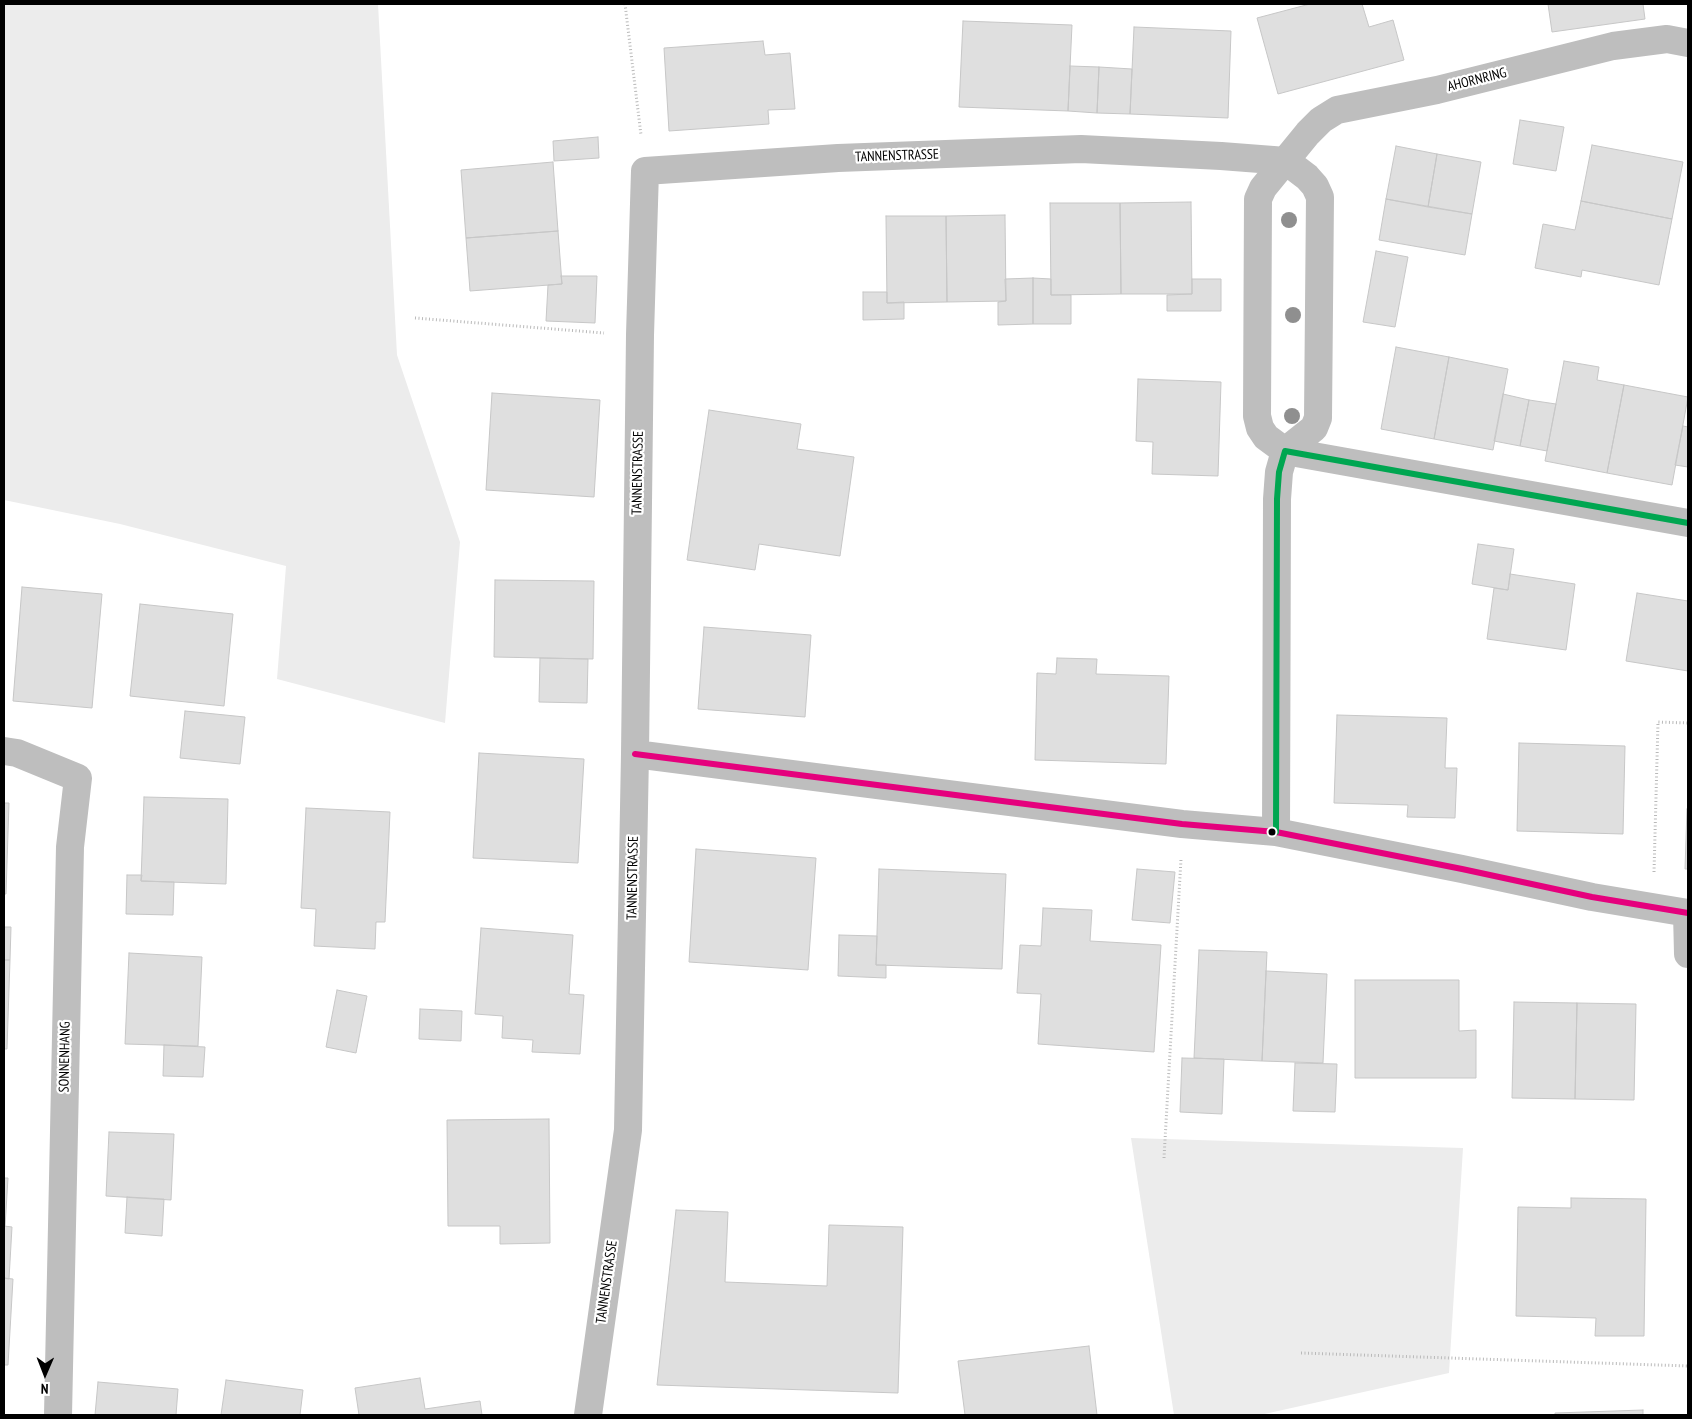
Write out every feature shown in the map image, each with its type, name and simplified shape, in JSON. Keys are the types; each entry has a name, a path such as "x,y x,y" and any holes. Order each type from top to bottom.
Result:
{"street":[{"name":"AHORNRING","path":"1688,43 1667,39 1612,46 1437,90 1337,110 1321,120 1263,188 1258,200 1257,406 1257,416 1266,437 1286,451 1688,523"},
{"name":"TANNENSTRASSE","path":"588,1415 628,1130 636,754 640,335 645,171 838,158 1081,149 1286,161"},
{"path":"1276,832 1277,499 1279,472 1286,451 1314,428 1318,418 1320,197 1307,177 1286,161"},
{"name":"SONNENHANG","path":"4,751 17,753 78,778 70,847 58,1415"},
{"path":"636,754 1182,824 1276,832 1592,897 1688,913 1688,954"}],"path":[{"path":"625,4 645,171"},
{"path":"414,318 640,335"},
{"path":"1652,908 1658,722 1688,723"},
{"path":"1164,1158 1182,824"},
{"path":"1301,1353 1688,1366"}],"shaded area":[{"path":"4,4 378,4 397,355 460,542 445,723 277,679 286,566 120,524 4,500"},
{"path":"1131,1138 1463,1148 1449,1373 1260,1415 1174,1415"}],"building":[{"path":"1310,4 1362,4 1369,27 1393,20 1404,60 1278,94 1257,18"},
{"path":"1548,4 1643,4 1645,19 1552,32"},
{"path":"963,21 1072,25 1068,111 959,107"},
{"path":"1134,27 1231,31 1228,118 1130,114"},
{"path":"763,41 765,55 790,53 795,109 768,110 769,124 669,131 664,48"},
{"path":"1070,66 1099,67 1097,113 1068,111"},
{"path":"1099,67 1132,69 1130,114 1097,113"},
{"path":"1520,120 1564,127 1556,171 1513,164"},
{"path":"598,137 599,158 554,161 553,141"},
{"path":"1592,145 1683,162 1672,219 1581,201"},
{"path":"1396,146 1437,154 1428,207 1386,199"},
{"path":"1437,154 1481,162 1472,214 1428,207"},
{"path":"553,162 558,231 466,238 461,170"},
{"path":"1386,199 1472,214 1465,255 1379,240"},
{"path":"1581,201 1672,219 1659,285 1582,270 1581,277 1535,268 1543,224 1575,230"},
{"path":"1191,202 1192,294 1121,294 1120,203"},
{"path":"1050,203 1120,203 1121,294 1051,295"},
{"path":"1005,215 1006,301 947,302 946,216"},
{"path":"886,216 946,216 947,302 887,303"},
{"path":"558,231 562,284 470,291 466,238"},
{"path":"1376,251 1408,257 1395,327 1363,322"},
{"path":"561,276 597,276 595,323 546,321 548,285 562,284"},
{"path":"1033,278 1033,324 998,325 998,302 1006,301 1005,279"},
{"path":"1033,278 1051,279 1051,295 1071,295 1071,324 1033,324"},
{"path":"1192,279 1221,279 1221,311 1167,311 1167,295 1192,294"},
{"path":"863,292 887,292 887,303 904,302 904,319 863,320"},
{"path":"1396,347 1449,357 1434,439 1381,429"},
{"path":"1449,357 1508,369 1493,450 1434,439"},
{"path":"1564,361 1599,367 1597,380 1624,385 1607,473 1545,461"},
{"path":"1138,379 1221,382 1218,476 1152,474 1153,442 1136,441"},
{"path":"1624,385 1688,397 1672,485 1607,473"},
{"path":"492,393 600,400 594,497 486,490"},
{"path":"1503,394 1529,400 1520,446 1494,441"},
{"path":"1529,400 1556,404 1547,451 1520,446"},
{"path":"709,410 801,424 797,449 854,457 840,556 759,544 755,570 687,560"},
{"path":"1683,426 1688,427 1688,467 1675,465"},
{"path":"1478,544 1514,549 1508,590 1472,584"},
{"path":"1510,574 1575,584 1566,650 1487,639 1494,588 1508,590"},
{"path":"495,580 594,581 593,659 494,657"},
{"path":"22,587 102,594 92,708 13,701"},
{"path":"1637,593 1688,601 1688,671 1626,661"},
{"path":"140,604 233,614 224,706 130,696"},
{"path":"704,627 811,635 805,717 698,709"},
{"path":"540,658 588,659 587,703 539,702"},
{"path":"1057,658 1097,659 1096,674 1169,676 1166,764 1035,760 1037,673 1056,674"},
{"path":"185,711 245,717 240,764 180,758"},
{"path":"1337,715 1447,718 1445,768 1457,768 1455,818 1407,817 1408,805 1334,803"},
{"path":"1519,743 1625,746 1623,834 1517,831"},
{"path":"479,753 584,759 578,863 473,858"},
{"path":"144,797 228,799 226,884 141,881"},
{"path":"4,803 9,803 6,894 4,894"},
{"path":"306,808 390,812 385,922 376,922 375,949 314,946 316,909 301,908"},
{"path":"1687,809 1688,869 1685,869"},
{"path":"696,849 816,858 808,970 689,962"},
{"path":"879,869 1006,874 1002,969 876,965"},
{"path":"1137,869 1175,872 1170,923 1132,920"},
{"path":"127,875 142,875 141,881 174,882 173,915 126,914"},
{"path":"1043,908 1092,910 1090,941 1161,945 1154,1052 1038,1044 1041,994 1017,993 1020,945 1041,946"},
{"path":"4,927 11,927 10,960 4,960"},
{"path":"481,928 573,935 569,994 584,995 580,1054 532,1052 533,1040 502,1038 503,1016 475,1014"},
{"path":"839,935 877,936 876,965 886,965 886,978 838,976"},
{"path":"1199,950 1267,952 1262,1061 1194,1058"},
{"path":"129,953 202,957 198,1046 125,1044"},
{"path":"4,960 10,960 7,1049 4,1049"},
{"path":"1266,971 1327,974 1323,1063 1262,1061"},
{"path":"1355,980 1459,980 1459,1031 1476,1030 1476,1078 1355,1078"},
{"path":"337,990 367,996 356,1053 326,1047"},
{"path":"1514,1002 1577,1003 1575,1099 1512,1098"},
{"path":"1577,1003 1636,1004 1634,1100 1575,1099"},
{"path":"420,1009 462,1011 461,1041 419,1039"},
{"path":"164,1045 205,1047 203,1077 163,1076"},
{"path":"1182,1058 1224,1059 1222,1114 1180,1112"},
{"path":"1295,1063 1337,1064 1335,1112 1293,1111"},
{"path":"549,1119 550,1243 500,1244 500,1226 448,1226 447,1120"},
{"path":"109,1132 174,1134 171,1200 106,1196"},
{"path":"4,1178 8,1178 5,1227 4,1226"},
{"path":"127,1197 164,1199 162,1236 125,1233"},
{"path":"1571,1198 1646,1199 1644,1336 1595,1336 1596,1318 1516,1316 1518,1207 1571,1208"},
{"path":"676,1210 728,1212 725,1282 827,1286 829,1225 903,1227 898,1393 657,1385"},
{"path":"4,1226 12,1227 9,1279 4,1278"},
{"path":"4,1278 13,1279 8,1365 4,1365"},
{"path":"1089,1346 1097,1415 965,1415 958,1361"},
{"path":"420,1378 425,1409 480,1401 482,1415 359,1415 355,1388"},
{"path":"226,1380 303,1390 300,1415 221,1415"},
{"path":"98,1382 178,1389 176,1415 95,1415"},
{"path":"1643,1410 1643,1415 1555,1415 1555,1413"}],"transit line":[{"path":"1276,832 1277,499 1279,472 1285,451 1688,523"},
{"path":"635,754 1182,824 1276,832 1592,897 1688,913"}]}
